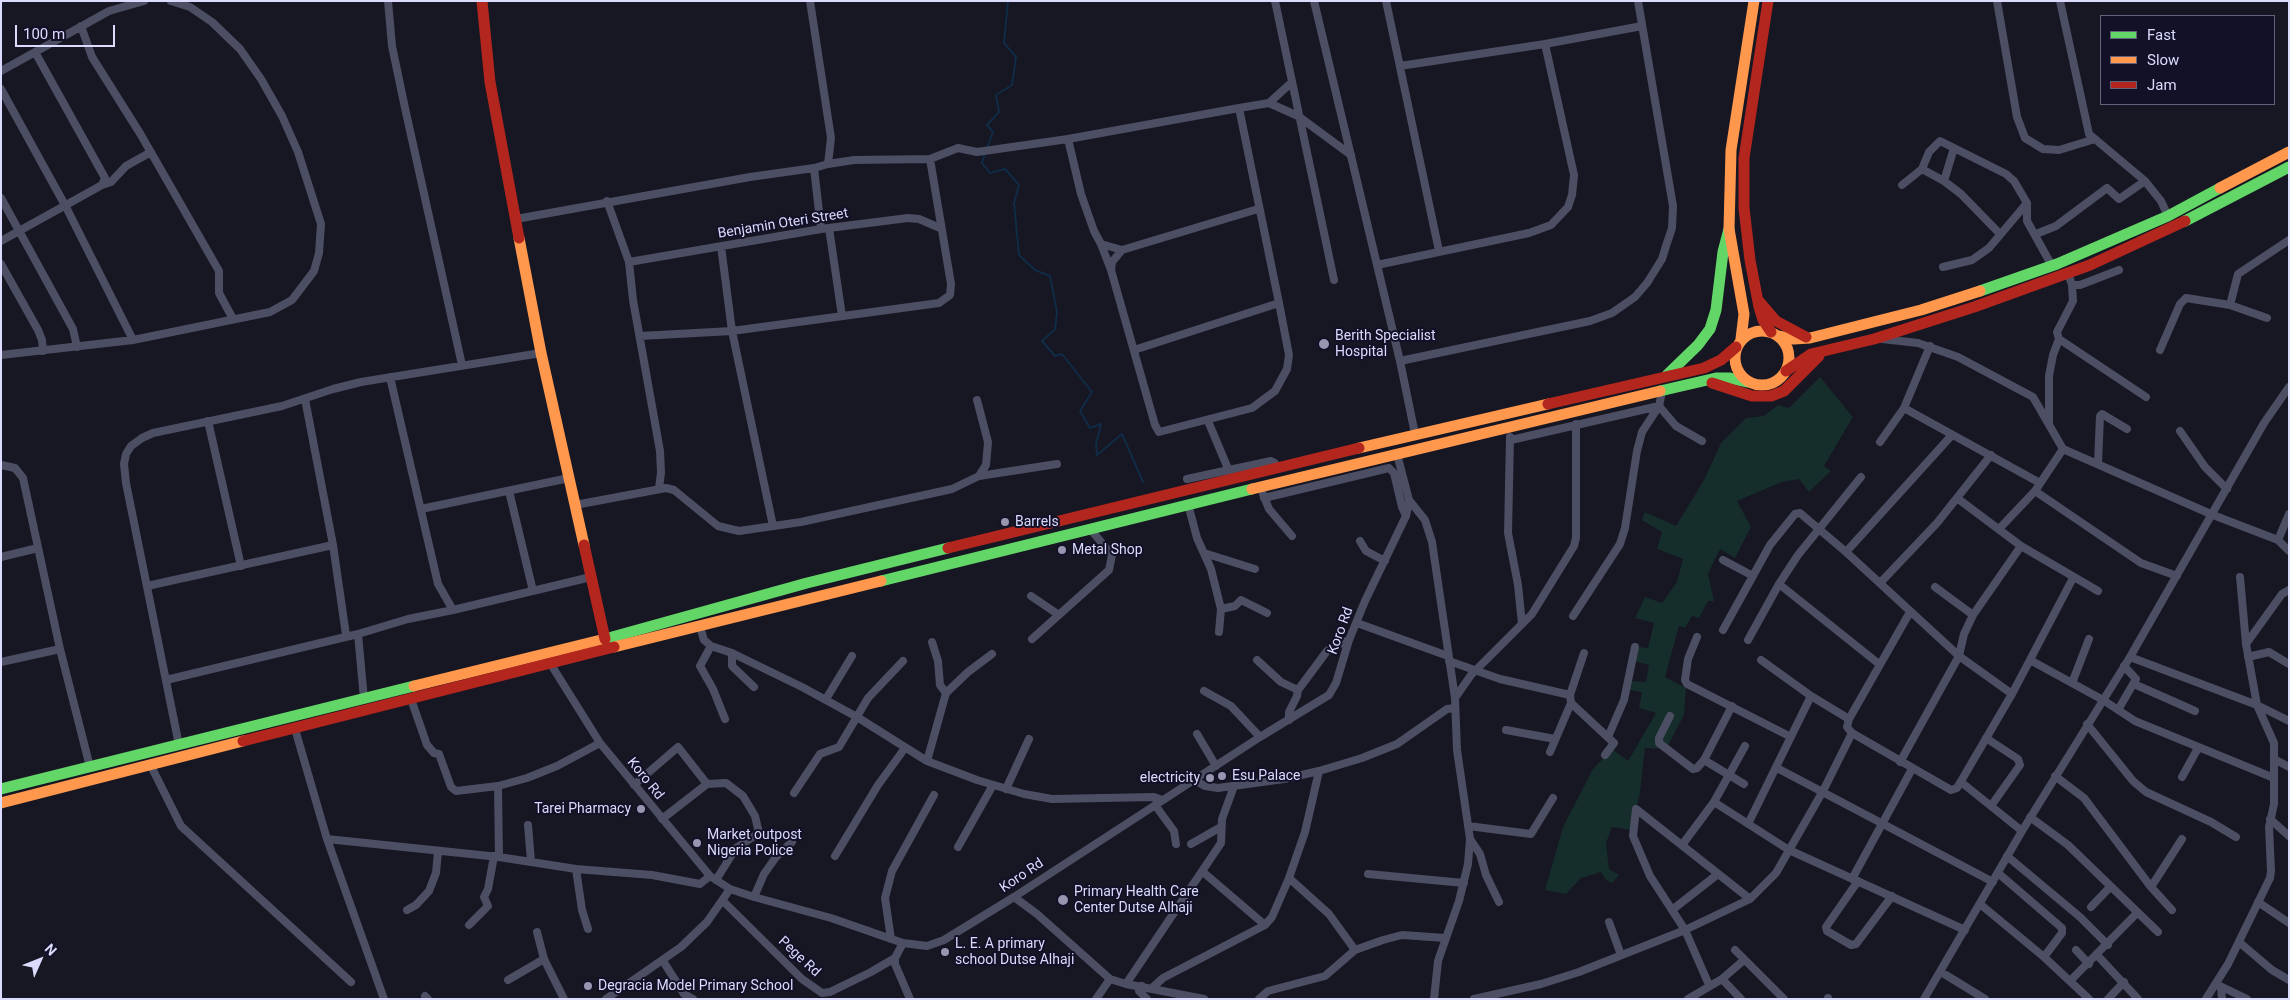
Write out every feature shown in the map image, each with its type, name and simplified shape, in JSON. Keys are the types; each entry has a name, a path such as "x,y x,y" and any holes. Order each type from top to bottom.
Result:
{"main road":[{"path":"482,1 490,82 541,352 605,639"},
{"path":"1748,382 1740,375 1734,357 1739,343 1744,314 1729,230 1731,150 1754,1"},
{"path":"1768,1 1744,158 1744,208 1750,260 1763,320 1787,348 1789,356 1786,371"},
{"path":"1,789 605,639 807,584 1415,434 1713,364 1755,331 1794,339 1810,338 1922,310 2052,266 2168,216 2289,152"},
{"path":"1,803 1012,547 1091,530 1188,504 1262,492 1371,466 1397,454 1723,378 1755,384 1769,384 1776,382 1786,371 1806,356 1874,339 2008,296 2068,273 2174,228 2289,167"},
{"path":"1665,376 1694,350 1710,329 1716,310 1723,252 1729,230"},
{"path":"1758,300 1780,324 1810,338"},
{"path":"1702,382 1718,384 1752,396 1771,396 1784,391 1824,352"}],"street":[{"path":"1,71 108,11 144,1"},
{"path":"388,1 392,46 462,366"},
{"path":"810,1 831,138 828,164"},
{"path":"1275,1 1334,280"},
{"path":"1314,1 1400,361 1415,434"},
{"path":"1386,1 1440,251"},
{"path":"1400,361 1590,321 1612,313 1635,297 1647,283 1662,259 1672,228 1673,206 1638,1"},
{"path":"1997,1 2017,116 2025,138 2043,149 2059,150 2095,139"},
{"path":"2060,1 2089,134 2145,181 2160,201 2168,216"},
{"path":"1,355 133,340 270,312 292,300 301,291 318,263 321,224 298,152 282,116 261,79 240,49 224,33 190,7 176,2"},
{"path":"82,26 92,57 151,152 220,271 219,293 233,319"},
{"path":"1400,66 1545,44 1642,26"},
{"path":"1377,265 1529,234 1551,225 1568,207 1574,175 1545,44"},
{"path":"35,52 104,176 102,186"},
{"path":"516,219 854,160 930,159 958,148 978,152 1068,139 1269,103 1291,83"},
{"path":"1,89 66,207 133,340"},
{"path":"1269,103 1298,116 1351,155"},
{"path":"1068,139 1081,194 1110,270 1155,425 1159,432 1208,421 1252,408 1274,391 1287,369 1289,355 1239,108"},
{"path":"1902,185 1922,169 1929,152 1940,142 2006,174 2014,181 2027,203 2027,221 2036,234 2052,266"},
{"path":"1944,181 1954,148"},
{"path":"1,241 110,182 126,166 151,152"},
{"path":"640,336 732,331 939,303 950,295 951,284 940,228 930,159"},
{"path":"814,168 842,316"},
{"path":"1922,169 1944,181 1961,194 2000,234"},
{"path":"2036,234 2056,226 2107,188 2120,199 2145,181"},
{"path":"1,198 73,329 77,346"},
{"path":"607,202 629,262 660,451 658,488"},
{"path":"1943,267 1972,260 1989,248 2027,203"},
{"path":"1110,270 1117,254 1122,250 1258,209"},
{"name":"Benjamin Oteri Street","path":"629,262 825,229 908,218 919,219 940,228"},
{"path":"2230,305 2238,274 2289,240"},
{"path":"1101,244 1122,250"},
{"path":"722,246 732,331 773,526"},
{"path":"1,264 38,330 42,340 43,351"},
{"path":"2072,285 2080,286 2119,270"},
{"path":"2068,273 2072,285 2073,301 2057,332 2060,339 2146,397"},
{"path":"2160,350 2180,304 2186,298 2230,305 2267,318"},
{"path":"1134,350 1279,302"},
{"path":"1874,339 1903,340 1930,346 1958,357 2033,397 2063,449 2212,515 2278,540 2289,551"},
{"path":"2049,425 2049,376 2053,355 2060,339"},
{"path":"1880,442 1904,408 1930,346"},
{"path":"180,744 126,483 124,464 126,454 142,438 153,433 282,406 333,389 390,377 541,352"},
{"path":"390,377 438,584 453,610"},
{"path":"1924,999 2030,817 2130,657 2264,423 2289,388"},
{"path":"1573,616 1620,544 1625,528 1637,451 1642,432 1659,406 1662,392"},
{"path":"305,399 333,545 346,635"},
{"path":"977,400 988,442 986,465 979,476"},
{"path":"1511,440 1659,406"},
{"path":"1659,406 1676,426 1702,441"},
{"path":"1904,408 2040,483"},
{"path":"2098,464 2100,416 2102,414 2127,429"},
{"path":"208,421 241,566"},
{"path":"1208,421 1229,471"},
{"path":"1455,698 1475,672 1532,614 1576,542 1576,424"},
{"path":"1509,428 1511,440 1508,533 1518,585 1522,624"},
{"path":"2180,431 2201,463 2227,489"},
{"path":"1846,552 1952,436"},
{"path":"1999,529 2035,491 2063,449"},
{"name":"Koro Rd","path":"550,663 600,743 713,878 730,889 754,897 831,918 903,943 922,946 944,940 1014,897 1260,737 1322,701 1331,693 1349,640 1406,516 1409,500 1397,454"},
{"path":"1880,583 1957,498 1991,455"},
{"path":"1187,479 1271,461 1274,462 1276,468"},
{"path":"575,506 658,488 674,490 710,521 725,529 739,531 802,522 952,489 979,476 1057,464"},
{"path":"1,465 15,468 23,478 60,649 90,767"},
{"path":"1371,466 1387,468 1392,471 1406,516"},
{"path":"1748,640 1779,584 1819,528 1861,477"},
{"path":"421,509 569,478"},
{"path":"509,491 533,591"},
{"path":"2035,491 2141,563 2177,576"},
{"path":"1262,492 1269,509 1292,536"},
{"path":"1957,498 2021,546 2098,591"},
{"path":"1409,500 1425,520 1432,542 1455,698 1457,750 1470,839 1464,883 1438,961 1434,999"},
{"path":"1188,504 1211,569 1221,609 1220,632"},
{"path":"1724,630 1770,546 1794,514 1800,513 1846,552 1959,656 2012,694"},
{"path":"2278,540 2289,514"},
{"path":"1032,639 1109,570 1112,554 1091,530"},
{"path":"1360,541 1366,551 1385,561"},
{"path":"147,586 333,545"},
{"path":"1900,762 1959,656 1964,634 1973,615 2021,546"},
{"path":"1,557 38,548"},
{"path":"1204,553 1255,569"},
{"path":"1723,560 1753,576"},
{"path":"166,680 346,635 358,634 408,619 591,577"},
{"path":"2206,999 2218,986 2271,870 2270,819 2274,804 2272,735 2257,705 2246,644 2240,577"},
{"path":"1910,612 1879,664 1847,726 1852,733 1951,790 1957,788 1961,782 2012,694 2073,578"},
{"path":"1779,584 1879,664"},
{"path":"1935,587 1973,615"},
{"path":"2246,644 2282,594 2289,590"},
{"path":"1031,596 1058,615"},
{"path":"1221,609 1234,606 1241,600 1267,613"},
{"path":"1357,623 1448,658 1475,672 1570,699 1614,743 1605,755"},
{"path":"700,627 704,640 711,646 732,653 826,699 927,760 993,785 1024,794 1052,799 1154,797 1174,832 1176,844"},
{"path":"358,634 364,699"},
{"path":"1697,638 1688,659 1685,680 1691,686 1792,737"},
{"path":"2072,683 2089,639"},
{"path":"1289,720 1289,712 1298,696 1298,690 1327,651 1337,644 1349,640"},
{"path":"932,642 938,661 940,685 946,693"},
{"path":"711,646 700,666 713,690 725,719"},
{"path":"1608,737 1624,700 1635,647"},
{"path":"1,662 60,649"},
{"path":"2248,657 2268,652 2289,664"},
{"path":"732,653 732,666 754,687"},
{"path":"1550,752 1570,699 1584,653"},
{"path":"927,760 946,693 968,672 992,654"},
{"path":"826,699 852,656"},
{"path":"2130,657 2257,705 2289,722"},
{"path":"1257,660 1276,679 1298,690"},
{"path":"1761,660 1811,696 1849,719"},
{"path":"2030,660 2103,700 2135,721 2274,778"},
{"path":"794,793 820,754 839,747 868,698 904,661"},
{"path":"2118,710 2136,679 2124,666"},
{"path":"2134,684 2195,711"},
{"path":"1204,690 1231,706 1260,737"},
{"path":"1748,824 1811,696"},
{"path":"411,699 427,745 434,753 439,754 453,789 459,791 498,786 527,778 556,766 600,743"},
{"path":"1670,716 1659,738 1659,743 1693,769 1697,768 1704,760 1732,706"},
{"path":"1194,780 1210,787 1234,786 1284,779 1319,771 1362,758 1397,744 1446,710 1456,708"},
{"path":"2087,724 2133,781 2146,792 2211,822 2236,837"},
{"path":"295,729 327,839 384,999"},
{"path":"1506,730 1555,738"},
{"path":"1474,999 1516,990 1579,972 1685,930 1750,899 1773,877 1823,791 1852,733"},
{"path":"1197,734 1216,766"},
{"path":"1986,738 2018,759 2020,765 1991,806"},
{"path":"1006,789 1029,739"},
{"path":"1682,845 1714,802 1746,746"},
{"path":"634,785 678,747 707,784"},
{"path":"835,856 878,785 905,748"},
{"path":"2182,777 2198,748"},
{"path":"2274,759 2289,767"},
{"path":"1704,760 1744,784"},
{"path":"151,766 181,826 351,982"},
{"path":"1777,768 1992,882"},
{"path":"1892,896 1856,944 1851,945 1827,931 1826,927 1855,880 1882,824 1912,769"},
{"path":"1152,988 1163,978 1265,925 1274,913 1289,878 1305,832 1319,771"},
{"path":"2055,776 2084,798 2150,887 2172,910"},
{"path":"1961,782 2022,831"},
{"path":"327,839 497,856 576,869 652,875 700,884 713,878 736,848 759,833 747,802 738,791 726,783 707,784 662,819"},
{"path":"958,847 993,785"},
{"path":"469,925 488,906 484,897 497,856 498,786"},
{"path":"1126,984 1203,872 1222,840 1222,819 1234,786"},
{"path":"891,939 885,898 892,870 934,795"},
{"path":"1468,826 1531,834 1553,798"},
{"path":"1714,802 1789,850 1819,866 1892,896 1965,930"},
{"path":"1709,986 1685,930 1650,876 1633,836 1636,809 1750,899"},
{"path":"2030,817 2068,845 2158,932"},
{"path":"2270,819 2289,836"},
{"path":"528,826 531,861"},
{"path":"1191,844 1222,827"},
{"path":"1470,839 1480,854 1486,874 1499,902"},
{"path":"2150,887 2182,839"},
{"path":"754,897 764,874 776,857 792,842"},
{"path":"407,910 416,905 429,891 436,873 438,851"},
{"path":"2007,856 2080,917 2108,944"},
{"path":"576,869 582,910 588,929"},
{"path":"1203,872 1265,925"},
{"path":"1998,873 2062,928 2062,933 2044,957"},
{"path":"1368,874 1464,883"},
{"path":"1672,910 1718,874"},
{"path":"1289,878 1329,914 1355,950"},
{"path":"2090,907 2110,887"},
{"path":"609,998 664,961 697,933 723,901 730,889"},
{"path":"1014,897 1037,914 1110,979 1126,984 1204,999"},
{"name":"Pege Rd","path":"723,901 802,979 822,993 830,992 895,958"},
{"path":"2258,902 2289,923"},
{"path":"1980,904 2071,980 2089,999"},
{"path":"2071,980 2089,964 2137,913"},
{"path":"1609,922 1621,955"},
{"path":"538,932 544,959 564,999"},
{"path":"1259,999 1268,991 1325,976 1355,950 1402,935 1445,938"},
{"path":"2239,942 2272,970 2289,980"},
{"path":"903,943 895,958 896,970 910,999"},
{"path":"1735,950 1784,999"},
{"path":"2076,950 2089,964"},
{"path":"2097,955 2138,999"},
{"path":"508,980 544,959"},
{"path":"1688,999 1722,978 1744,960"},
{"path":"664,961 684,994 693,999"},
{"path":"1940,972 1985,999"},
{"path":"1722,978 1741,999"},
{"path":"1096,999 1110,979"},
{"path":"2108,999 2124,982"},
{"path":"1142,986 1139,992 1147,999"},
{"path":"2218,986 2222,999"},
{"path":"2218,986 2247,999"},
{"path":"1516,990 1518,999"}],"green space":[{"path":"1820,377 1853,417 1824,466 1831,471 1809,492 1799,479 1782,482 1737,501 1751,527 1735,558 1720,549 1708,574 1714,601 1708,601 1699,618 1692,616 1685,628 1679,626 1665,677 1686,688 1684,715 1666,749 1645,748 1640,793 1631,830 1612,827 1606,843 1609,869 1619,875 1612,883 1606,880 1601,872 1581,878 1566,894 1545,890 1563,827 1593,769 1612,749 1628,761 1656,713 1639,708 1642,692 1629,690 1631,681 1646,682 1649,665 1634,661 1638,647 1648,648 1654,623 1635,618 1645,597 1662,603 1677,582 1683,559 1657,549 1662,532 1642,520 1645,512 1676,526 1704,480 1721,443 1746,418 1764,416 1778,405 1789,408"}],"waterway":[{"path":"987,148 993,132 987,125 999,112 996,95 1012,85 1016,57 1004,43 1008,1"},
{"path":"985,153 982,163 990,173 1005,169 1019,185 1014,203 1019,255 1035,270 1050,276 1057,312 1055,329 1042,341 1055,356 1062,354 1092,392 1080,411 1090,428 1101,424 1096,444 1097,455 1122,434 1143,482"}],"traffic: fast":[{"path":"2185,221 2289,167"},
{"path":"1980,291 2057,264 2168,216 2220,188"},
{"path":"1667,375 1698,345 1710,329 1716,310 1723,252 1729,229"},
{"path":"1660,391 1716,378 1729,378 1748,382"},
{"path":"881,581 1252,489"},
{"path":"605,639 807,583 948,548"},
{"path":"1,789 414,686"}],"traffic: slow":[{"path":"1741,339 1744,314 1729,229 1731,150 1754,1"},
{"path":"2220,188 2289,152"},
{"path":"519,238 541,353 584,545"},
{"path":"1778,336 1794,339 1810,338 1921,310 1980,291"},
{"path":"1757,331 1767,331 1777,335 1785,343 1789,358 1785,373 1777,381 1767,385 1757,385 1747,381 1739,373 1735,363 1735,353 1739,343 1747,335 1757,331"},
{"path":"1252,489 1660,391"},
{"path":"1359,448 1548,404"},
{"path":"614,647 881,581"},
{"path":"414,686 605,639"},
{"path":"1,803 243,741"}],"traffic: jam":[{"path":"482,1 490,82 519,238"},
{"path":"1768,1 1744,158 1744,208 1750,260 1759,307 1763,320 1771,332"},
{"path":"1786,371 1811,354 1874,339 1974,307 2090,265 2185,221"},
{"path":"1758,300 1776,321 1806,337"},
{"path":"1548,404 1704,368 1721,360 1736,347"},
{"path":"1712,383 1752,396 1771,396 1784,391 1819,356"},
{"path":"948,548 1359,448"},
{"path":"584,545 605,639"},
{"path":"243,741 614,647"}],"place":[{"name":"Berith Specialist Hospital","path":"1324,344"},
{"name":"Barrels","path":"1005,522"},
{"name":"Metal Shop","path":"1062,550"},
{"name":"Esu Palace","path":"1222,776"},
{"name":"electricity","path":"1210,778"},
{"name":"Tarei Pharmacy","path":"641,809"},
{"name":"Market outpost Nigeria Police","path":"697,843"},
{"name":"Primary Health Care Center Dutse Alhaji","path":"1063,900"},
{"name":"L. E. A primary school Dutse Alhaji","path":"945,952"},
{"name":"Degracia Model Primary School","path":"588,986"}]}
